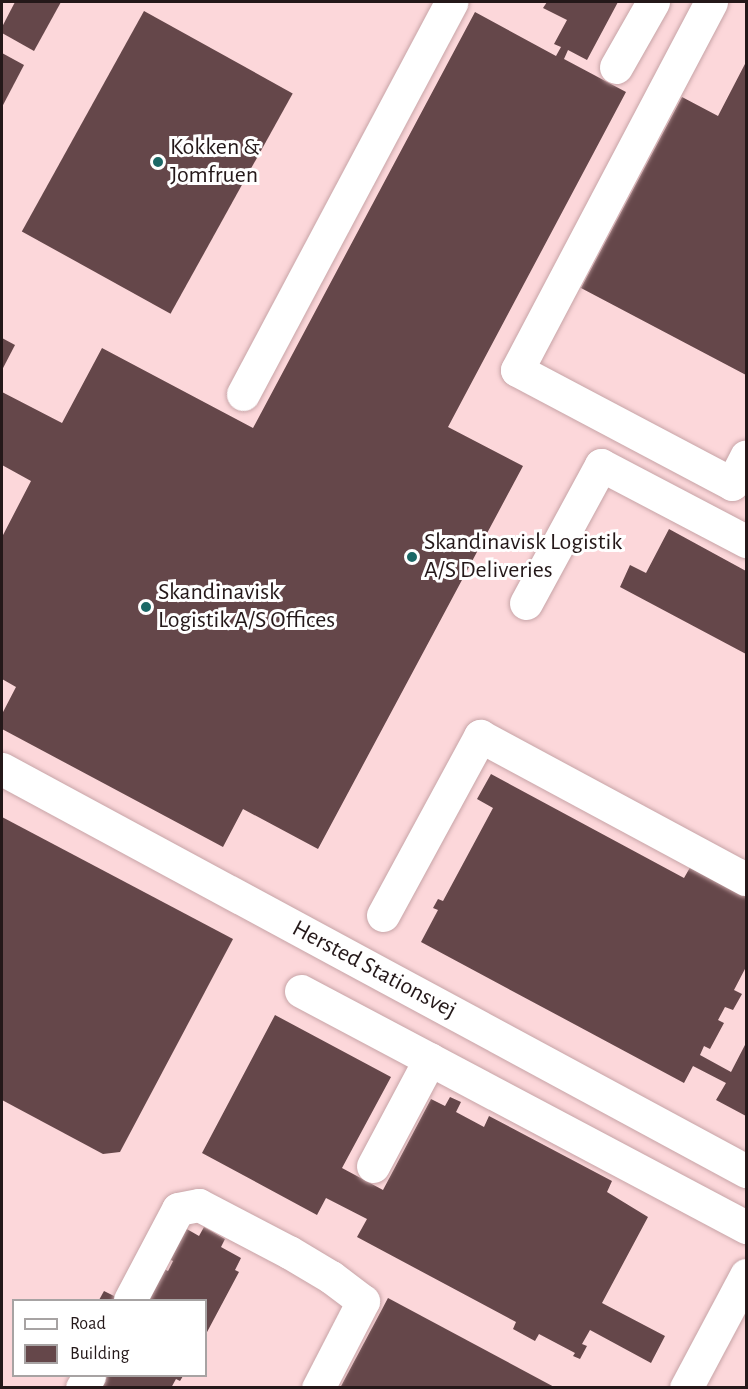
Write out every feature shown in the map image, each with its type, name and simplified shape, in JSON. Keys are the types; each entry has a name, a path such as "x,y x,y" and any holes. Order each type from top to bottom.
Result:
{"street":[{"path":"243,394 451,2"},
{"path":"616,67 653,2"},
{"path":"711,2 517,370 732,483 747,456"},
{"path":"526,603 601,465 747,541"},
{"path":"383,915 480,736 747,879"},
{"name":"Hersted Stationsvej","path":"2,769 747,1171"},
{"path":"301,991 747,1227"},
{"path":"373,1166 430,1059"},
{"path":"130,1299 178,1209 199,1205 331,1276 363,1301 318,1388"},
{"path":"686,1388 747,1275"}],"building":[{"path":"15,2 61,2 34,51 2,33 2,27"},
{"path":"547,2 618,2 587,60 568,50 564,59 626,92 448,427 523,466 318,849 243,809 223,847 2,729 2,714 16,687 2,679 2,537 31,481 2,465 2,392 62,423 102,348 253,428 475,12 556,56 561,47 554,44 567,20 543,8"},
{"name":"Kokken & Jomfruen","path":"144,11 293,93 171,314 22,231"},
{"path":"2,53 24,65 2,107"},
{"path":"746,62 746,375 581,288 682,97 718,116"},
{"path":"2,338 15,345 2,370"},
{"path":"669,529 746,571 746,654 620,587 630,565 646,573"},
{"path":"491,774 684,878 692,864 746,893 746,967 734,990 742,994 733,1010 725,1007 718,1020 724,1023 710,1049 704,1046 700,1055 731,1072 746,1043 746,1116 716,1100 726,1083 693,1066 684,1083 421,942 438,910 433,908 438,899 443,901 493,808 477,799"},
{"path":"2,817 233,939 120,1152 103,1154 2,1100"},
{"path":"275,1015 391,1077 342,1168 383,1190 431,1099 445,1106 450,1097 461,1102 456,1112 484,1127 489,1116 612,1181 607,1192 648,1217 602,1303 665,1336 651,1363 590,1330 582,1344 587,1346 580,1359 573,1356 575,1353 539,1334 535,1341 513,1329 516,1322 357,1237 367,1219 326,1198 317,1215 202,1153"},
{"path":"204,1227 225,1239 221,1247 241,1258 235,1270 239,1272 207,1332 207,1299 148,1299 164,1269 168,1271 173,1261 169,1259 185,1228 199,1236"},
{"path":"104,1291 118,1298 118,1299 100,1299"},
{"path":"388,1298 556,1388 340,1388"},
{"path":"106,1377 182,1377 180,1381 176,1379 171,1388 100,1388"}],"place":[{"name":"Kokken & Jomfruen","path":"158,162"},
{"name":"Skandinavisk Logistik A/S Deliveries","path":"412,557"},
{"name":"Skandinavisk Logistik A/S Offices","path":"146,607"}]}
